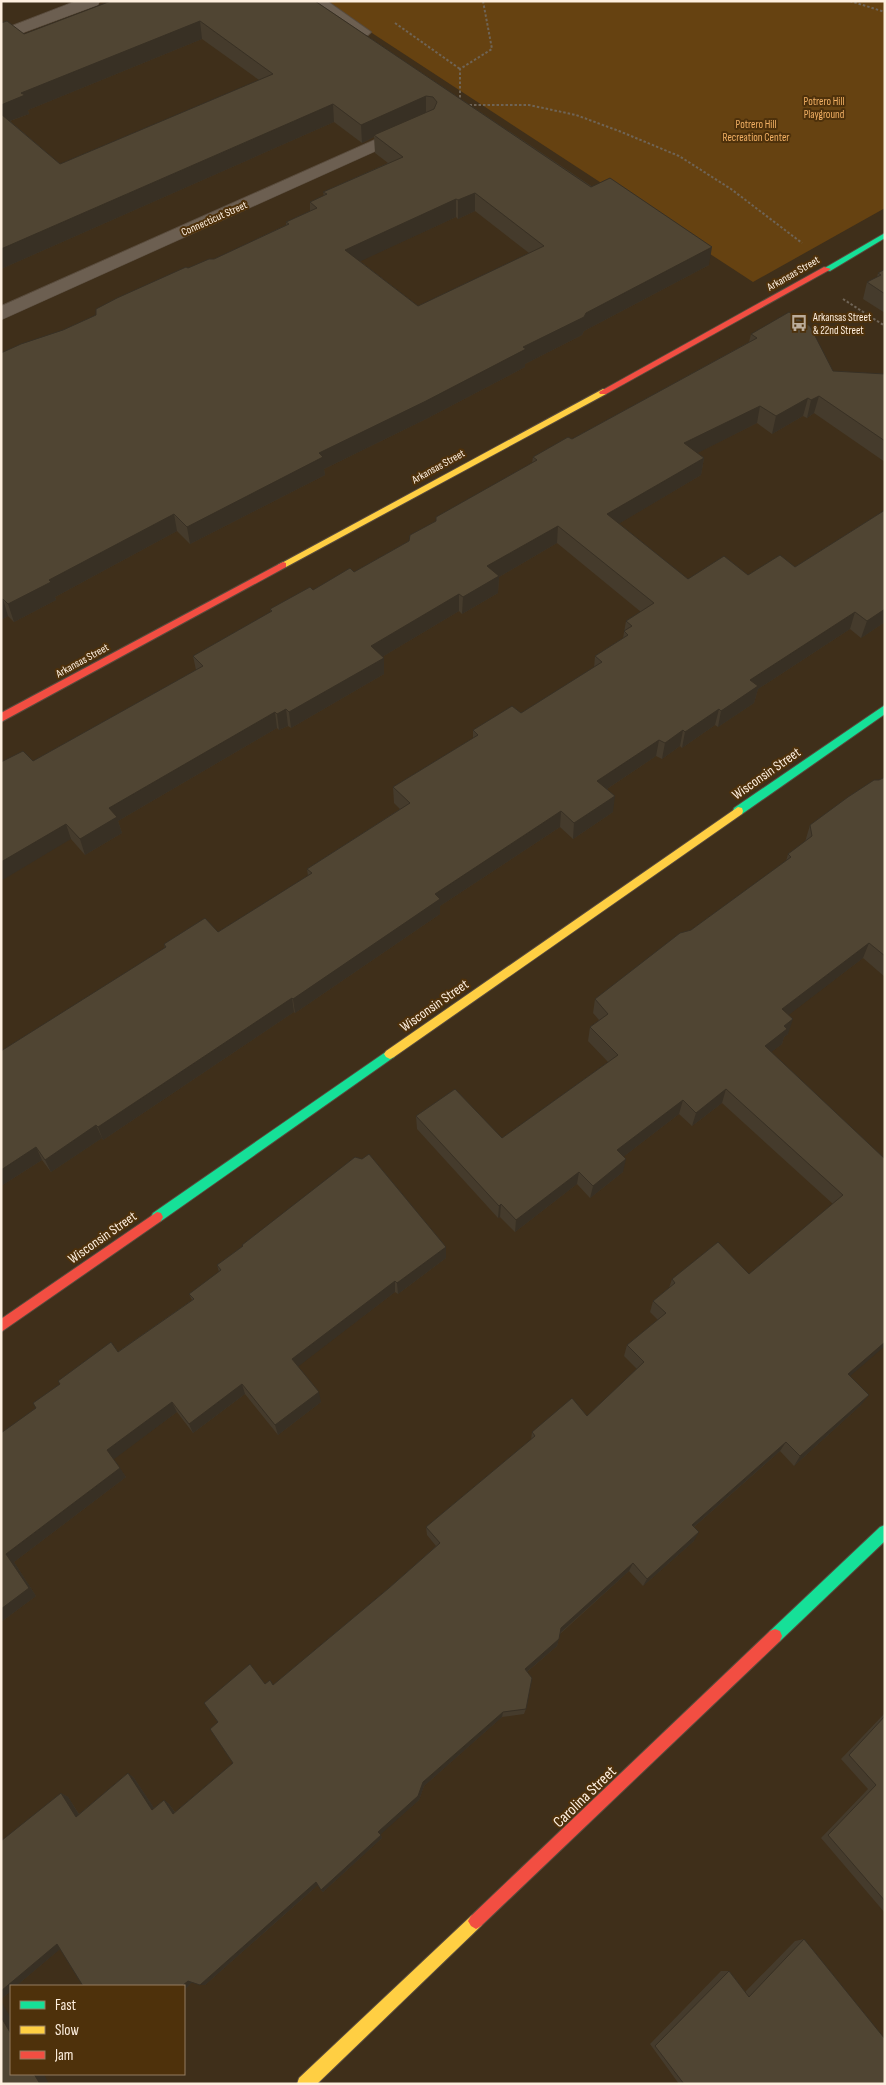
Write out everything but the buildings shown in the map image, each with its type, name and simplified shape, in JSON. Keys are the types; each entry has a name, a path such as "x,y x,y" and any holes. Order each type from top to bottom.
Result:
{"street":[{"path":"1,36 92,1"},
{"name":"Connecticut Street","path":"1,314 427,121"},
{"name":"Arkansas Street","path":"1,718 789,291 885,235"},
{"name":"Wisconsin Street","path":"1,1326 885,709"},
{"name":"Carolina Street","path":"305,2084 885,1532"}],"lane":[{"path":"317,1 363,32"}],"path":[{"path":"460,69 492,49 483,1"},
{"path":"850,1 885,12"},
{"path":"394,22 420,38 460,69"},
{"path":"460,69 460,104 528,105 576,115 620,131 679,156 731,189 805,245"},
{"path":"835,294 885,326"}],"green space":[{"name":"Potrero Hill Recreation Center","path":"323,1 885,1 885,208 753,282"}],"traffic: fast":[{"path":"827,269 885,235"},
{"path":"738,811 885,709"},
{"path":"157,1217 390,1054"},
{"path":"775,1636 885,1532"}],"traffic: slow":[{"path":"283,565 603,392"},
{"path":"390,1054 738,811"},
{"path":"305,2084 476,1921"}],"traffic: jam":[{"path":"603,392 827,269"},
{"path":"1,718 283,565"},
{"path":"1,1326 157,1217"},
{"path":"476,1921 775,1636"}],"place":[{"name":"Arkansas Street & 22nd Street","path":"799,323"}],"park label":[{"name":"Potrero Hill Playground","path":"824,107"}]}
